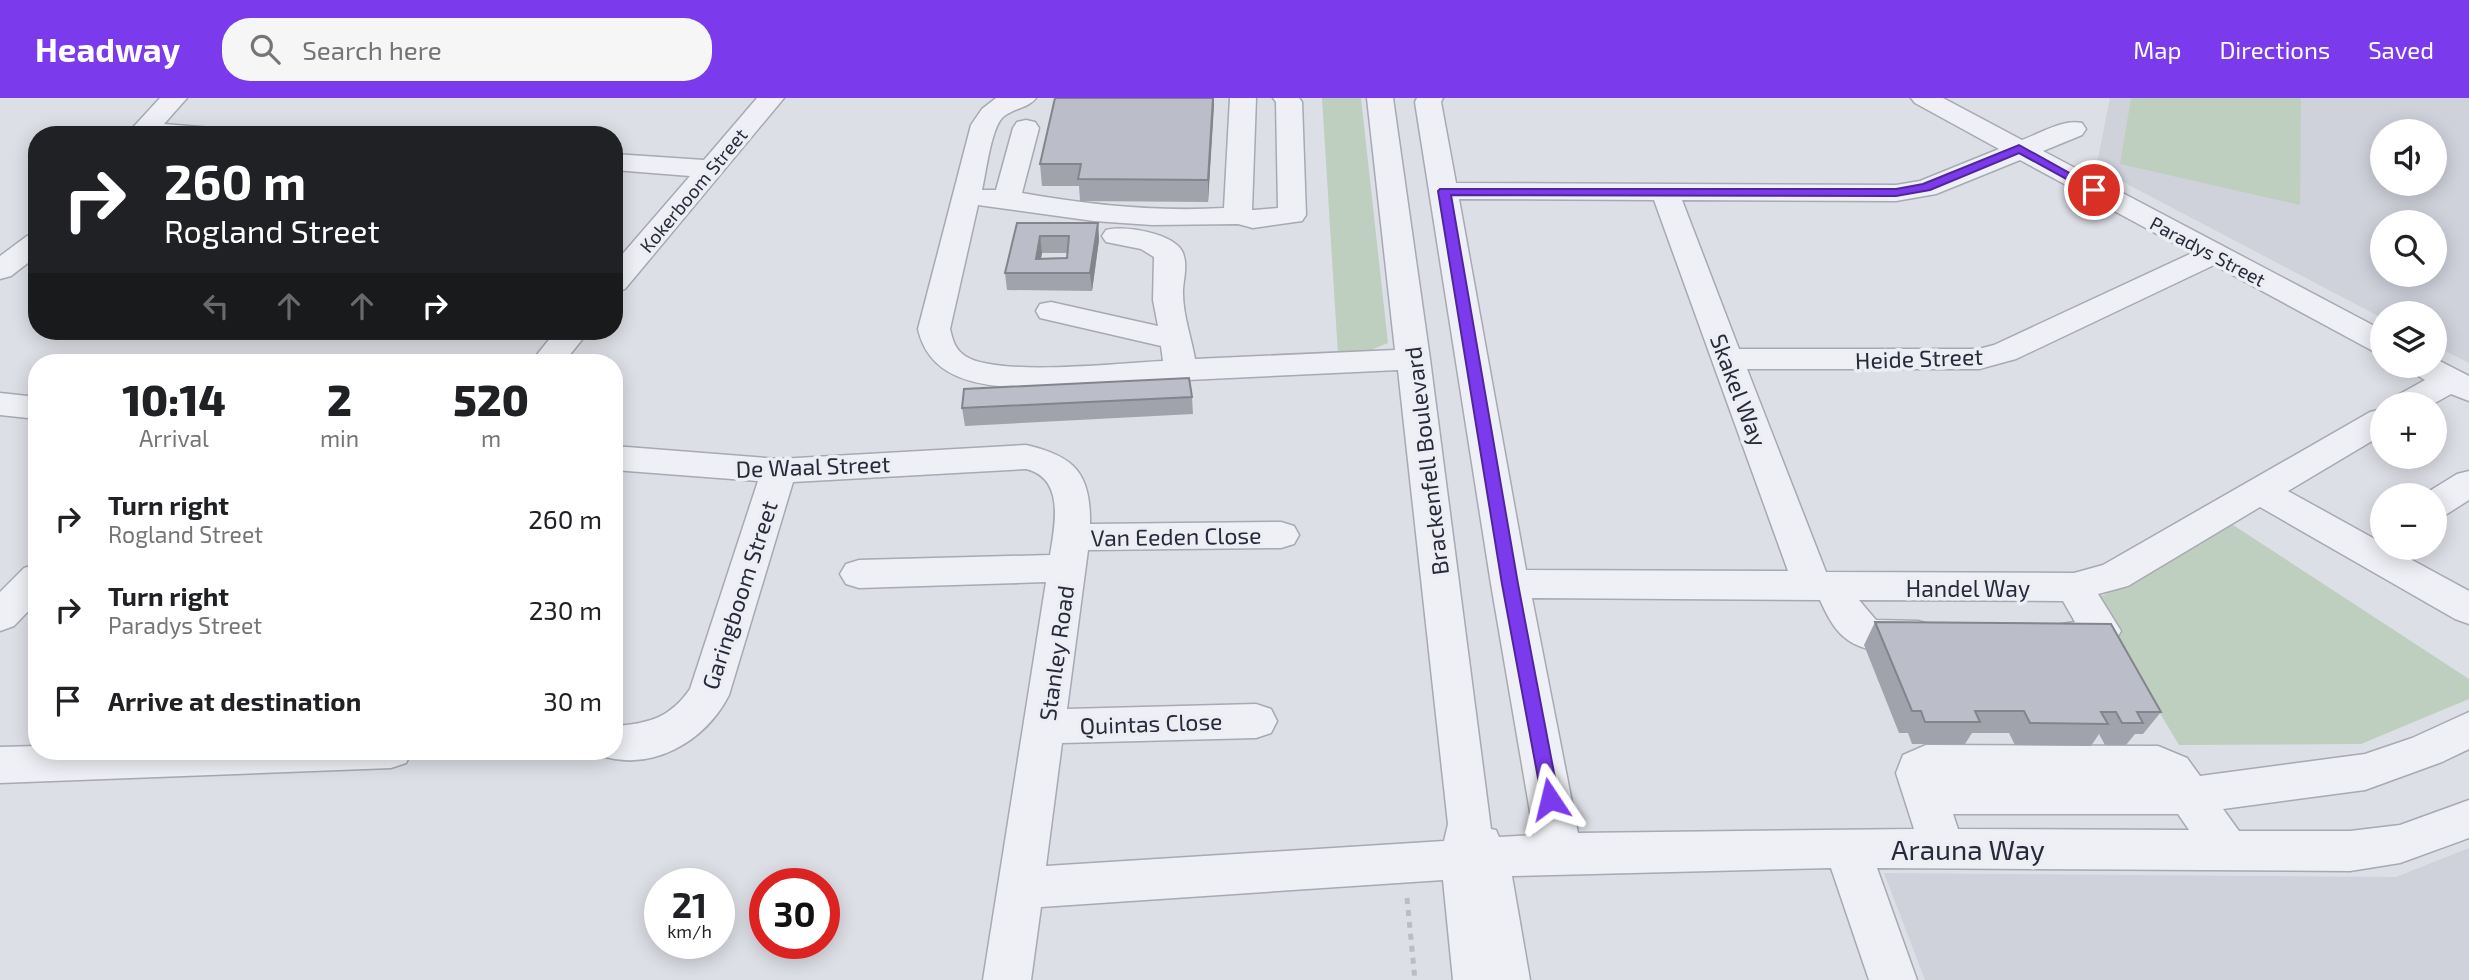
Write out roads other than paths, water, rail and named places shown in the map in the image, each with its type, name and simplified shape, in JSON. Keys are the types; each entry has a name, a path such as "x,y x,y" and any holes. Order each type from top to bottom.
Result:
{"street":[{"path":"147,126 174,98"},
{"name":"Kokerboom Street","path":"623,272 771,98"},
{"path":"1240,215 1243,98"},
{"path":"966,198 1007,198 1102,213 1209,218 1240,215 1253,219 1292,215 1289,102 1286,98"},
{"name":"Brackenfell Boulevard","path":"1380,98 1473,848 1477,980"},
{"path":"1430,98 1428,102 1510,584 1560,853"},
{"name":"Paradys Street","path":"1924,98 2370,337"},
{"path":"1052,140 1001,105 987,118 933,329 939,350 950,361 974,374 1019,378 1414,359"},
{"path":"1444,191 1905,192 1926,188 2019,149 2075,119 2070,177"},
{"path":"1007,198 1024,122"},
{"path":"623,163 711,169"},
{"path":"1016,167 1046,168"},
{"name":"Skakel Way","path":"1665,193 1727,359 1823,587 1862,632 1876,636 1956,636"},
{"path":"1116,236 1150,242 1168,253 1171,262 1168,293 1170,314 1180,371"},
{"path":"0,270 28,249"},
{"name":"Heide Street","path":"1727,359 1979,359 2005,352 2214,254"},
{"path":"1051,311 1176,340"},
{"path":"554,354 565,340"},
{"path":"2426,392 2447,378"},
{"path":"0,404 28,407"},
{"name":"Handel Way","path":"1510,584 2074,587 2115,576 2370,427"},
{"name":"De Waal Street","path":"623,459 779,471 1012,457"},
{"name":"Stanley Road","path":"1007,980 1046,726 1069,553 1072,492 1064,477 1046,462 1012,457"},
{"name":"Garingboom Street","path":"623,742 659,738 679,730 695,717 709,695 779,471"},
{"path":"2447,497 2469,483"},
{"path":"2259,491 2370,542"},
{"name":"Van Eeden Close","path":"859,574 1281,535"},
{"path":"2400,560 2464,599"},
{"path":"0,616 28,587"},
{"path":"2024,637 2091,637 2100,634 2099,626 2074,587"},
{"name":"Quintas Close","path":"1046,726 1256,720"},
{"path":"1942,849 1924,795 2190,796 2365,772 2427,750 2469,729"},
{"path":"0,765 112,760"},
{"path":"2190,796 2227,850"},
{"name":"Arauna Way","path":"1473,848 1560,853 1847,848 2350,851 2400,844 2469,819"},
{"path":"1021,888 1473,848"},
{"name":"Brackenfell Boulevard","path":"1473,848 1506,980"},
{"path":"1847,848 1893,980"}]}
